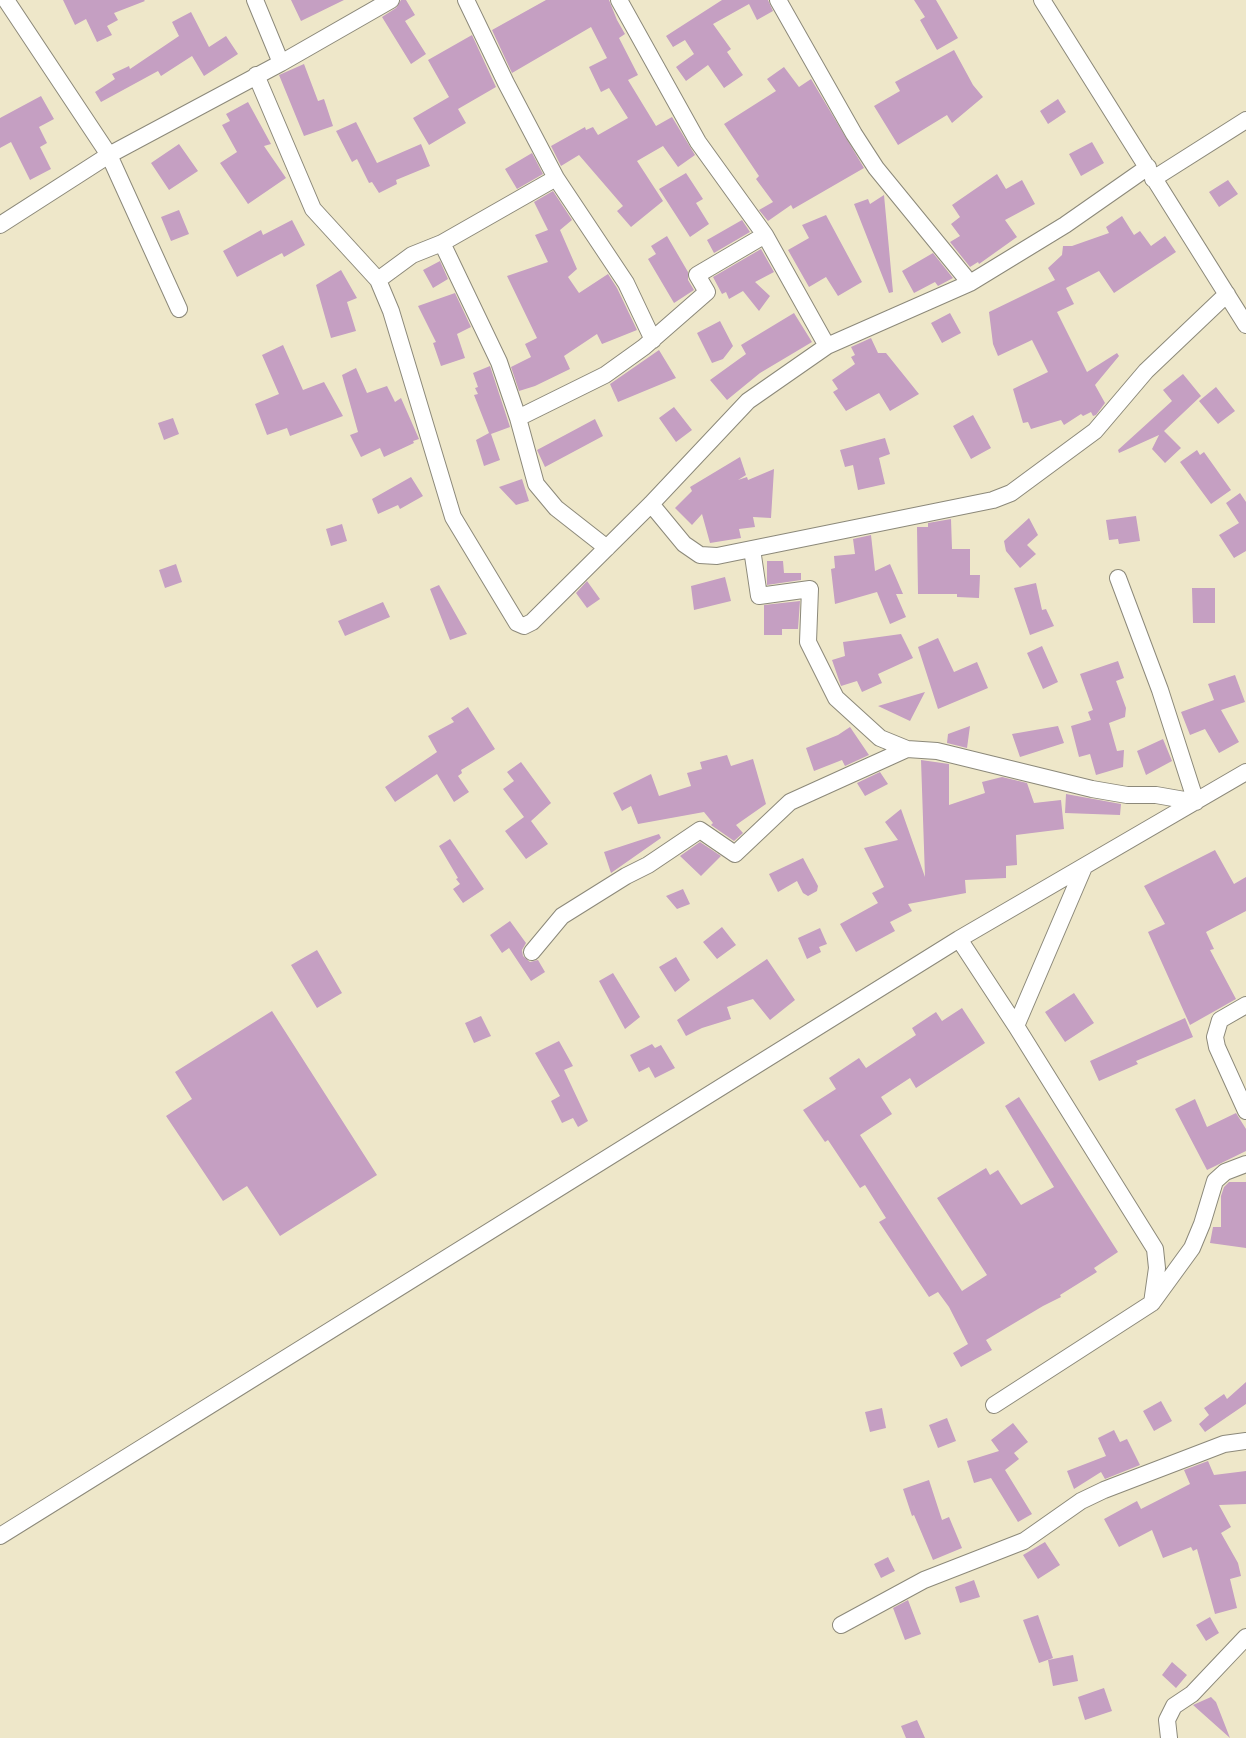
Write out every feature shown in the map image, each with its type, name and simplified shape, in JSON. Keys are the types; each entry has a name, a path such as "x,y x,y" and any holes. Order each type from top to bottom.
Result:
{"street":[{"path":"6,0 109,155 179,309"},
{"path":"255,0 281,63"},
{"path":"0,225 109,155 281,63 391,0"},
{"path":"466,0 506,83 556,178 626,283 653,340"},
{"path":"619,0 698,142 765,235 827,346"},
{"path":"778,0 854,134 876,168 970,283"},
{"path":"1042,0 1246,325"},
{"path":"256,75 313,209 378,280 391,311 452,516 516,623 524,626 532,622 651,504 748,401 827,346 970,283 1150,173 1246,120"},
{"path":"378,280 412,255 442,244 556,178"},
{"path":"518,418 591,383 653,340 707,292 697,275 765,235"},
{"path":"442,244 499,362 518,418 536,484 556,508 607,548"},
{"path":"651,504 684,544 700,555 717,556 993,500 1011,493 1095,432 1146,371 1227,294"},
{"path":"752,549 759,596 810,589 808,642 836,698 880,738 907,749 936,751 1092,789 1128,795 1156,795 1196,802"},
{"path":"1118,578 1160,690 1196,802"},
{"path":"532,952 562,916 626,876 648,865 700,830 734,854 790,802 907,749"},
{"path":"0,1536 959,939 1246,772"},
{"path":"1016,1026 1084,867"},
{"path":"959,939 1016,1026 1155,1249 1157,1268 1152,1303"},
{"path":"1246,1005 1220,1020 1215,1037 1217,1047 1246,1110"},
{"path":"994,1405 1152,1303 1192,1248 1202,1224 1215,1181 1225,1172 1246,1164"},
{"path":"841,1625 924,1580 1024,1541 1081,1501 1104,1490 1224,1444 1246,1441"},
{"path":"1169,1738 1167,1720 1174,1706 1192,1694 1246,1637"}],"building":[{"path":"63,0 145,1 114,13 118,20 107,26 112,35 97,42 86,19 75,25"},
{"path":"291,0 344,0 301,21"},
{"path":"401,0 406,0 415,15 405,21 426,54 411,64 382,17 396,8"},
{"path":"546,0 609,0 625,34 619,38 638,75 628,80 656,126 672,117 695,155 678,167 663,146 637,161 663,201 631,227 617,211 623,206 579,155 561,166 551,146 585,127 586,130 593,127 598,135 628,118 609,88 601,92 589,67 607,58 591,27 512,73 492,30"},
{"path":"722,0 768,0 773,11 757,20 749,4 713,24 731,49 727,52 743,75 724,88 708,65 686,81 676,67 694,54 685,40 673,47 666,36"},
{"path":"914,0 936,0 958,38 937,50 920,20 925,17"},
{"path":"191,12 209,47 226,36 238,54 204,76 192,56 161,76 158,71 101,102 95,92 115,79 112,74 129,66 130,69 179,36 172,22"},
{"path":"472,35 496,87 458,109 466,123 429,145 413,118 449,97 428,60"},
{"path":"954,50 973,85 983,97 952,123 947,115 898,145 874,106 900,91 895,82"},
{"path":"304,64 318,101 324,99 333,126 304,136 279,75"},
{"path":"784,67 799,87 811,79 864,168 793,209 791,205 768,221 759,210 773,202 756,179 759,176 724,124 776,91 767,79"},
{"path":"41,96 54,119 39,127 47,143 40,147 51,169 30,180 11,142 0,148 0,118"},
{"path":"1058,99 1066,112 1048,124 1040,111"},
{"path":"248,102 271,144 264,146 286,178 248,204 220,163 237,152 222,125 230,121 226,114"},
{"path":"356,122 377,163 421,144 430,166 396,180 397,184 379,193 372,182 369,183 357,159 352,162 336,131"},
{"path":"1092,142 1104,163 1081,176 1069,154"},
{"path":"179,144 198,171 169,190 151,163"},
{"path":"532,153 543,174 517,189 505,169"},
{"path":"686,173 703,199 696,203 709,224 690,237 659,189"},
{"path":"997,174 1006,189 1022,180 1035,204 1005,220 1017,237 979,264 978,262 970,267 950,242 960,236 951,224 960,217 952,205"},
{"path":"1228,180 1238,194 1219,207 1209,192"},
{"path":"553,191 572,220 560,230 577,269 568,277 579,293 608,274 617,288 637,330 602,344 597,334 564,356 570,369 535,386 519,391 511,367 531,357 525,344 537,338 507,276 548,262 535,235 548,230 534,202"},
{"path":"884,195 893,292 889,293 854,204 868,199 870,204"},
{"path":"179,210 189,234 171,241 161,217"},
{"path":"826,215 862,282 838,296 826,277 809,287 788,250 809,238 802,225"},
{"path":"1122,216 1134,235 1140,231 1151,246 1165,236 1176,252 1114,293 1099,271 1066,288 1074,304 1057,312 1087,372 1117,353 1119,356 1095,385 1105,403 1096,415 1093,416 1091,412 1083,416 1081,414 1064,425 1061,420 1031,429 1028,422 1023,423 1013,389 1048,372 1032,340 998,356 993,344 989,312 1055,280 1048,268 1062,255 1063,246 1072,246 1109,233 1106,227"},
{"path":"292,220 305,245 284,257 282,253 237,277 223,251 261,230 263,235"},
{"path":"742,220 750,232 714,253 707,240"},
{"path":"667,236 688,272 688,280 694,290 674,303 648,259 656,254 651,246"},
{"path":"761,249 774,272 755,282 770,296 759,311 743,291 729,299 726,292 722,294 713,277"},
{"path":"933,253 953,278 938,286 935,282 914,293 902,271"},
{"path":"440,261 448,279 433,288 423,270"},
{"path":"341,270 357,298 347,302 356,331 331,338 316,285"},
{"path":"455,293 471,327 457,334 465,358 441,366 433,343 436,342 418,306"},
{"path":"794,313 812,342 760,373 727,400 710,380 746,354 741,345"},
{"path":"950,313 961,333 942,343 931,323"},
{"path":"720,321 733,346 723,359 712,363 697,333"},
{"path":"871,338 878,353 886,353 919,394 890,411 879,393 846,411 833,392 838,389 832,380 855,364 851,357 855,355 851,347"},
{"path":"283,345 303,390 324,382 343,416 290,436 287,428 267,435 255,404 279,394 262,355"},
{"path":"659,350 676,378 618,402 610,384"},
{"path":"490,366 510,427 491,434 500,460 484,466 476,440 489,433 474,395 478,394 475,388 478,387 473,373"},
{"path":"356,368 367,393 387,386 395,402 401,398 419,439 384,457 380,448 361,457 350,435 358,432 342,375"},
{"path":"1183,374 1201,396 1164,431 1181,448 1165,463 1152,449 1159,435 1119,453 1118,450 1172,401 1163,390"},
{"path":"1216,387 1235,411 1218,424 1199,401"},
{"path":"674,407 692,430 676,442 659,418"},
{"path":"973,415 991,448 971,459 953,426"},
{"path":"173,418 179,434 164,440 158,423"},
{"path":"595,419 603,436 545,467 537,450"},
{"path":"885,438 890,454 879,458 885,484 858,490 853,465 845,467 840,450"},
{"path":"1197,450 1200,455 1204,452 1231,490 1211,504 1180,462"},
{"path":"740,457 746,475 738,480 747,477 748,480 774,469 771,518 753,517 755,527 739,529 741,538 710,543 702,514 692,525 675,508 692,491 690,487"},
{"path":"411,477 423,496 400,509 398,505 378,514 372,499"},
{"path":"522,479 529,501 516,505 499,487"},
{"path":"1240,493 1246,502 1246,551 1234,558 1219,535 1239,523 1226,503"},
{"path":"1136,516 1140,541 1119,544 1118,539 1109,540 1106,520"},
{"path":"1029,518 1038,535 1027,545 1036,554 1020,568 1006,551 1004,541"},
{"path":"951,519 952,549 970,549 970,575 980,575 979,598 957,597 957,594 918,594 917,527 928,527 928,523"},
{"path":"342,524 347,541 331,546 326,529"},
{"path":"871,535 875,571 890,564 903,594 896,594 906,617 890,624 877,592 835,604 831,569 835,568 834,556 855,554 853,539"},
{"path":"767,561 783,561 784,573 801,573 801,580 767,585"},
{"path":"176,564 182,582 165,588 159,570"},
{"path":"725,577 731,601 694,610 691,586"},
{"path":"587,581 600,599 587,608 576,593"},
{"path":"1036,583 1042,610 1046,609 1054,626 1030,635 1014,588"},
{"path":"439,585 467,634 450,640 430,589"},
{"path":"1192,588 1215,588 1215,623 1193,623"},
{"path":"800,601 798,629 782,629 782,635 764,635 764,605"},
{"path":"383,602 390,617 345,636 338,621"},
{"path":"901,634 913,658 878,674 882,683 862,692 857,681 841,686 832,660 845,656 843,642"},
{"path":"938,638 954,672 977,662 988,688 938,709 918,647"},
{"path":"1042,646 1058,682 1043,689 1027,653"},
{"path":"1118,661 1124,678 1116,681 1126,708 1125,717 1109,723 1117,751 1124,750 1123,767 1096,775 1090,754 1079,757 1071,726 1091,720 1088,712 1093,710 1080,674"},
{"path":"1235,675 1245,702 1221,710 1239,742 1219,753 1205,729 1190,735 1181,712 1214,700 1208,684"},
{"path":"925,692 910,721 878,706"},
{"path":"468,707 495,749 461,770 462,773 458,776 469,792 454,802 437,774 395,802 385,787 437,752 428,736 454,722 451,718"},
{"path":"970,726 967,748 947,743 948,734"},
{"path":"1058,726 1064,743 1020,757 1012,734"},
{"path":"850,727 869,755 845,766 842,760 814,771 806,748 838,735"},
{"path":"1163,739 1172,761 1146,775 1137,751"},
{"path":"727,755 731,766 753,759 766,804 736,825 743,833 734,841 711,825 713,823 704,812 638,824 631,806 622,811 613,793 651,774 659,796 691,786 687,773 702,769 700,762"},
{"path":"921,760 949,764 949,805 985,793 982,782 1002,777 1027,783 1034,803 1061,800 1064,829 1016,835 1017,865 1006,866 1006,878 965,880 966,893 908,904 912,911 890,922 895,931 856,952 840,924 878,903 872,893 884,887 864,848 898,840 885,822 901,809 925,877"},
{"path":"521,762 551,803 531,821 548,844 526,859 505,831 524,817 503,789 514,781 507,772"},
{"path":"880,772 888,784 865,796 857,783"},
{"path":"1066,794 1121,804 1120,815 1065,813"},
{"path":"659,834 661,838 611,873 604,852"},
{"path":"450,839 484,889 463,903 453,889 460,884 456,879 458,878 439,846"},
{"path":"700,842 721,856 701,876 680,856"},
{"path":"1215,850 1234,884 1246,877 1246,911 1206,932 1214,949 1210,950 1236,999 1190,1025 1148,932 1165,924 1144,886"},
{"path":"803,858 818,886 817,891 808,896 803,893 797,881 778,892 769,874"},
{"path":"683,889 690,904 677,909 666,896"},
{"path":"510,921 526,943 522,950 523,956 530,962 538,960 545,972 531,981 509,948 502,953 490,935"},
{"path":"722,927 736,945 717,959 703,942"},
{"path":"820,928 827,944 819,947 821,952 807,959 798,938"},
{"path":"317,950 342,993 317,1008 291,965"},
{"path":"676,957 690,980 675,992 659,967"},
{"path":"767,959 795,1000 770,1020 753,999 727,1007 731,1019 702,1028 686,1036 677,1020"},
{"path":"613,973 640,1017 625,1029 599,981"},
{"path":"1074,993 1094,1023 1065,1042 1045,1012"},
{"path":"962,1008 985,1043 916,1088 910,1078 881,1097 892,1114 860,1135 962,1291 987,1275 937,1198 986,1168 990,1175 998,1170 1021,1205 1054,1187 1005,1106 1019,1097 1118,1252 1094,1268 1097,1272 1060,1295 1061,1297 986,1340 992,1350 961,1367 953,1353 968,1344 949,1307 938,1292 929,1297 879,1222 886,1218 865,1185 860,1188 828,1140 825,1142 803,1110 836,1089 829,1078 859,1058 866,1068 916,1035 912,1028 936,1012 942,1021"},
{"path":"272,1011 377,1175 280,1236 247,1186 223,1201 166,1116 192,1099 175,1072"},
{"path":"481,1016 491,1036 474,1043 465,1023"},
{"path":"1185,1018 1193,1037 1136,1061 1138,1064 1099,1081 1090,1061"},
{"path":"559,1041 573,1066 564,1070 588,1121 578,1127 573,1118 562,1123 551,1101 560,1096 535,1053"},
{"path":"652,1044 655,1048 661,1045 675,1068 655,1078 649,1067 639,1072 630,1055"},
{"path":"1195,1099 1207,1127 1236,1113 1246,1129 1246,1151 1207,1170 1175,1109"},
{"path":"1229,1182 1246,1182 1246,1248 1210,1243 1213,1227 1221,1227 1221,1196 1224,1187"},
{"path":"1246,1382 1246,1404 1205,1432 1199,1424 1209,1415 1204,1408 1224,1394 1227,1399"},
{"path":"1161,1401 1172,1421 1154,1431 1143,1411"},
{"path":"882,1408 886,1428 870,1432 865,1412"},
{"path":"947,1418 956,1441 938,1448 929,1425"},
{"path":"1013,1423 1028,1442 1014,1453 1019,1459 1005,1470 1032,1514 1018,1522 991,1478 974,1483 967,1461 999,1451 991,1440"},
{"path":"1114,1430 1120,1442 1127,1439 1140,1465 1105,1479 1101,1472 1074,1489 1067,1471 1106,1456 1098,1438"},
{"path":"1208,1461 1214,1475 1246,1471 1246,1504 1219,1505 1231,1527 1221,1533 1238,1563 1241,1576 1230,1579 1237,1608 1215,1614 1197,1549 1193,1551 1191,1547 1163,1558 1152,1530 1119,1547 1104,1519 1137,1501 1141,1509 1190,1484 1184,1470"},
{"path":"929,1480 942,1520 949,1517 962,1548 933,1560 914,1515 912,1516 903,1489"},
{"path":"1045,1542 1060,1565 1038,1579 1023,1555"},
{"path":"888,1557 895,1571 881,1578 874,1564"},
{"path":"974,1580 980,1597 960,1603 955,1587"},
{"path":"908,1600 921,1634 905,1640 893,1608"},
{"path":"1038,1615 1053,1658 1039,1663 1023,1620"},
{"path":"1210,1617 1219,1633 1206,1641 1196,1625"},
{"path":"1073,1655 1078,1681 1053,1686 1048,1660"},
{"path":"1172,1662 1187,1675 1176,1688 1162,1675"},
{"path":"1104,1688 1112,1711 1085,1720 1078,1697"},
{"path":"1211,1697 1216,1702 1230,1738 1193,1705"},
{"path":"917,1720 925,1738 906,1738 901,1726"}]}
